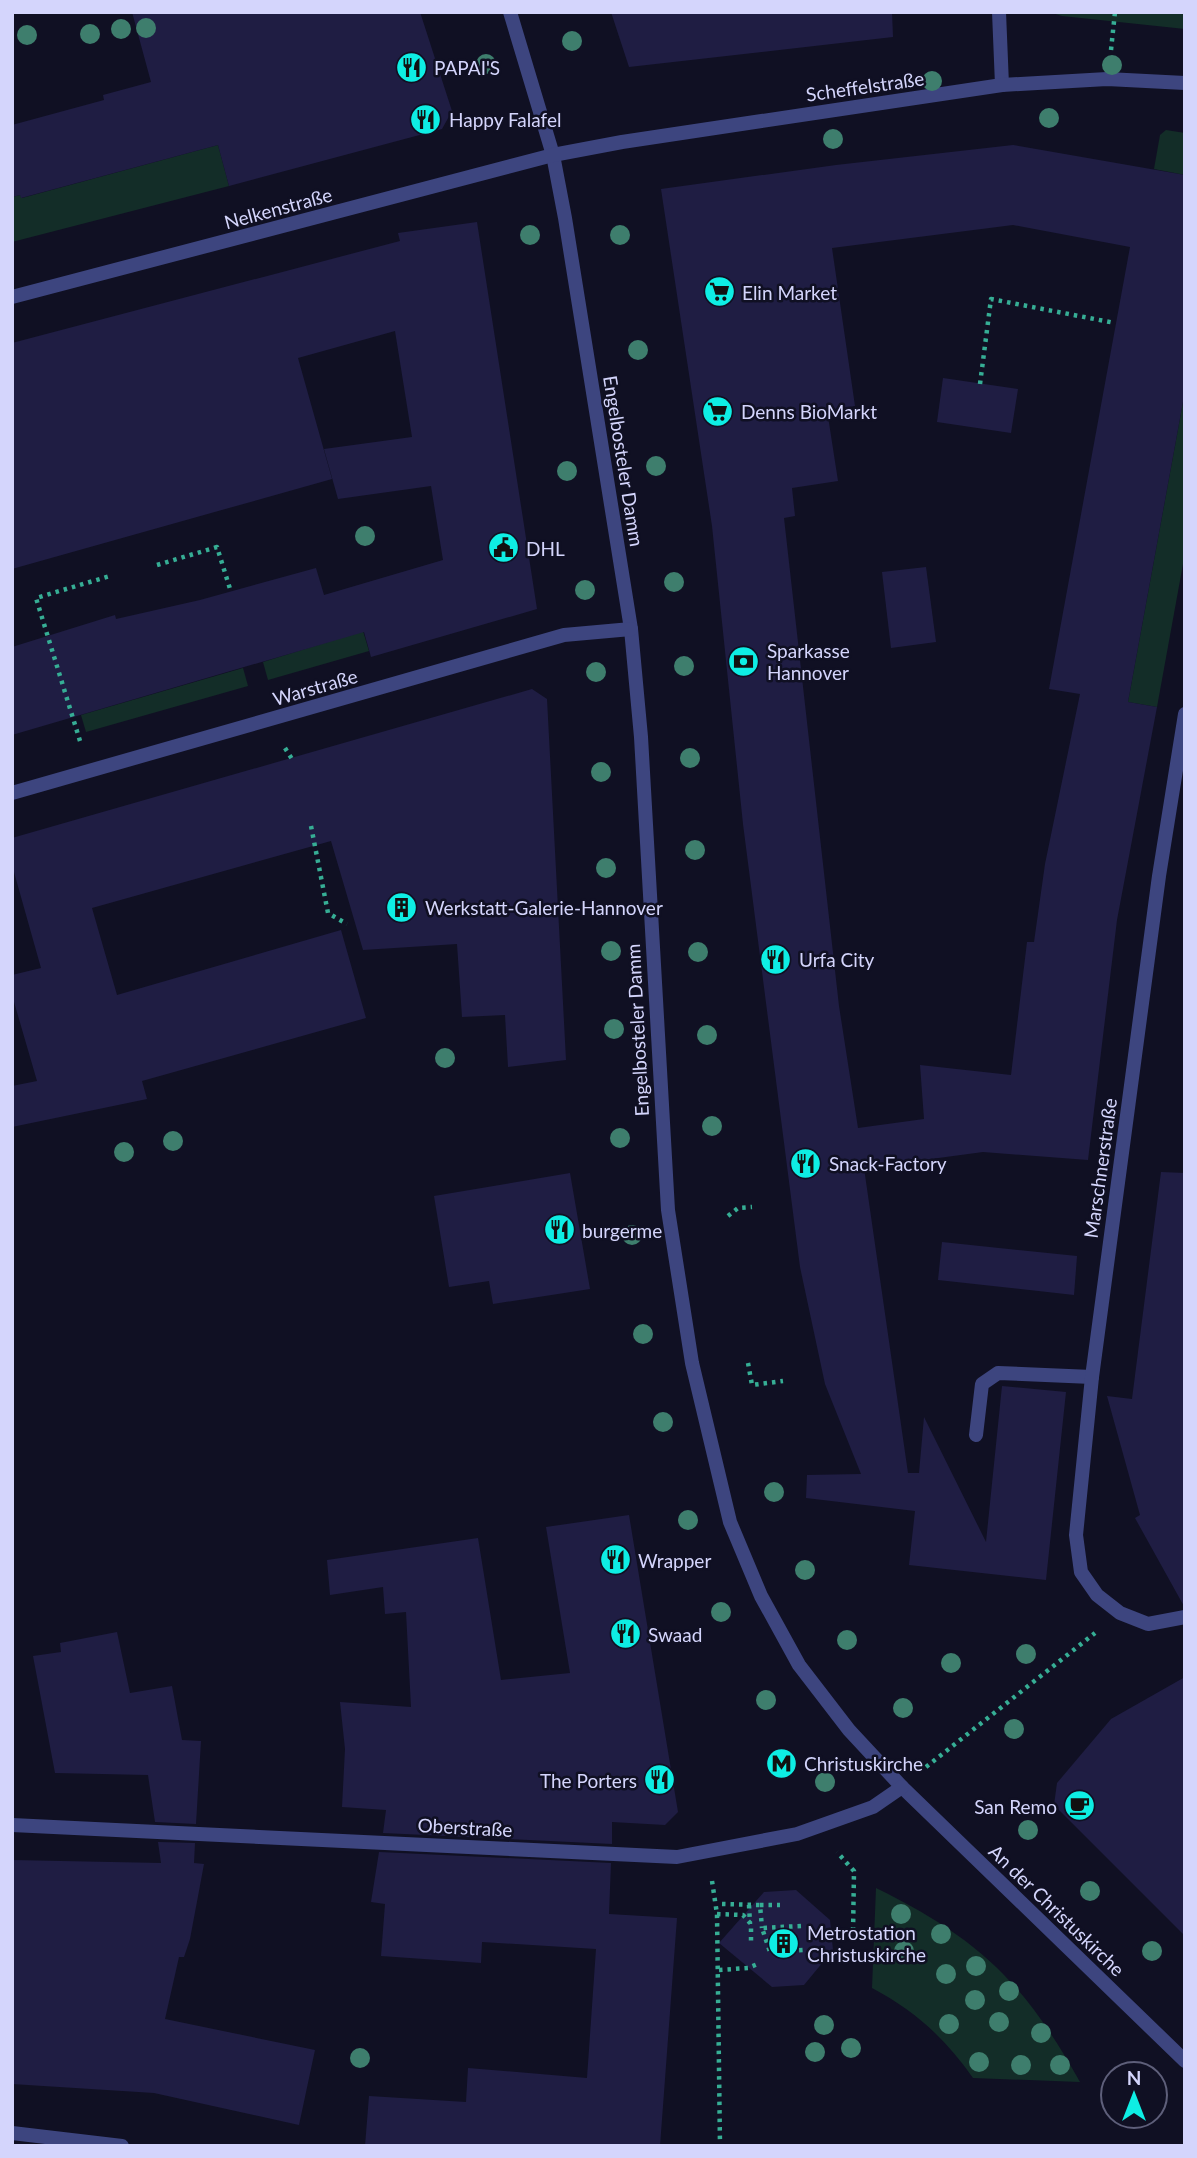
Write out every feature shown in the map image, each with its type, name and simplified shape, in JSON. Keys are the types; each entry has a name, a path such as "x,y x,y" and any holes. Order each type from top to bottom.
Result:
{"street":[{"name":"Engelbosteler Damm","path":"510,12 552,155 631,629 641,737 668,1210 686,1332 711,1451 730,1522 761,1596 799,1665 849,1730 902,1787"},
{"path":"999,12 1002,85"},
{"name":"Scheffelstraße","path":"552,155 1002,85 1107,79 1185,83"},
{"name":"Nelkenstraße","path":"12,297 552,155"},
{"name":"Warstraße","path":"12,793 564,635 631,629"},
{"name":"Marschnerstraße","path":"1120,1613 1097,1595 1081,1572 1076,1535 1092,1377 1159,876 1185,714"},
{"path":"976,1435 982,1384 998,1373 1092,1377"},
{"path":"1120,1613 1147,1624 1185,1617"},
{"name":"Oberstraße","path":"12,1825 677,1857 815,1828 873,1807 902,1787"},
{"name":"An der Christuskirche","path":"902,1787 1185,2061"},
{"path":"12,2133 122,2146"}],"path":[{"path":"980,384 992,299 1115,323"},
{"path":"158,565 217,547 230,592"},
{"path":"89,772 36,598 110,576"},
{"path":"311,826 328,913 346,924"},
{"path":"728,1216 738,1208 752,1207"},
{"path":"748,1363 752,1385 783,1381"},
{"path":"902,1787 1120,1613"},
{"path":"815,1828 854,1871 853,1934 831,1936"},
{"path":"707,1850 717,1914 720,2146"},
{"path":"722,1904 780,1905"},
{"path":"717,1914 744,1915 751,1924 751,1942 750,1930 750,1917 749,1905"},
{"path":"760,1905 762,1928 770,1952 803,1950"},
{"path":"762,1928 801,1926"},
{"path":"719,1970 748,1968 761,1963"}],"green space":[{"path":"1049,12 1185,12 1185,29 1062,16"},
{"path":"1166,130 1185,133 1185,175 1154,169 1160,135"},
{"path":"218,145 229,186 12,242 12,197 20,195 22,198"},
{"path":"1185,391 1185,553 1157,707 1128,702"},
{"path":"363,631 369,651 268,680 263,662"},
{"path":"243,668 248,686 86,732 81,715"},
{"path":"876,1888 943,1925 995,1966 1039,2017 1080,2082 973,2078 952,2051 928,2027 902,2006 872,1988"}],"building":[{"path":"132,12 420,12 452,111 442,129 229,186 218,145 21,198 20,195 12,197 12,125 104,100 103,95 151,82"},
{"path":"611,12 892,12 893,37 629,67"},
{"path":"1013,145 1185,175 1185,391 1128,702 1157,707 1117,920 1088,1160 983,1152 864,1168 908,1473 919,1473 924,1417 986,1542 1002,1386 1066,1392 1046,1580 909,1565 915,1511 806,1498 807,1475 861,1474 825,1384 800,1267 743,824 712,526 661,189 836,165","holes":["1013,225 1130,247 1049,689 1080,694 1045,864 1034,942 1027,942 1011,1075 920,1065 924,1119 858,1128 839,1006 784,518 795,516 792,488 838,481 827,410 855,406 832,248"]},
{"path":"477,222 537,609 371,657 364,632 12,735 12,647 115,615 116,619 200,600 316,568 324,595 443,560 431,486 338,499 324,449 412,437 395,331 298,358 332,479 12,569 12,343 400,241 398,233"},
{"path":"943,378 1018,389 1011,433 937,422"},
{"path":"926,567 936,642 891,648 882,572"},
{"path":"532,689 547,699 566,1060 508,1067 505,1015 462,1017 457,944 363,950 331,841 92,908 117,995 341,930 366,1018 142,1081 147,1099 12,1127 12,1086 37,1081 12,995 12,975 41,968 12,865 12,838"},
{"path":"1161,1172 1185,1173 1185,1608 1135,1518 1140,1515 1107,1396 1132,1399"},
{"path":"570,1173 590,1289 493,1304 489,1281 449,1287 434,1196"},
{"path":"942,1242 1077,1256 1074,1295 938,1280"},
{"path":"629,1515 678,1812 665,1825 612,1822 612,1844 383,1833 386,1810 342,1807 345,1749 340,1702 411,1707 406,1612 385,1614 383,1587 330,1595 327,1560 478,1538 501,1680 570,1673 546,1527"},
{"path":"117,1632 130,1693 172,1686 182,1740 201,1741 196,1824 155,1822 148,1775 55,1773 33,1656 61,1652 60,1643"},
{"path":"1185,1677 1185,1936 1054,1805 1057,1783 1111,1719"},
{"path":"158,1842 195,1843 194,1863 204,1864 190,1939 184,1957 179,1957 165,2019 315,2050 299,2125 154,2093 12,2084 12,1860 161,1863"},
{"path":"379,1852 611,1863 609,1914 677,1918 660,2146 365,2146 369,2096 466,2102 468,2068 587,2078 596,1949 482,1942 481,1963 381,1956 385,1904 371,1902"},
{"name":"Metrostation Christuskirche","path":"796,1890 830,1920 833,1950 804,1985 772,1987 719,1943 764,1892"}],"place":[{"name":"PAPAI'S","path":"411,67"},
{"name":"Happy Falafel","path":"426,119"},
{"name":"Elin Market","path":"719,292"},
{"name":"Denns BioMarkt","path":"718,411"},
{"name":"DHL","path":"503,548"},
{"name":"Sparkasse Hannover","path":"744,661"},
{"name":"Werkstatt-Galerie-Hannover","path":"402,907"},
{"name":"Urfa City","path":"776,959"},
{"name":"Snack-Factory","path":"806,1163"},
{"name":"burgerme","path":"559,1230"},
{"name":"Wrapper","path":"615,1560"},
{"name":"Swaad","path":"625,1634"},
{"name":"Christuskirche","path":"781,1763"},
{"name":"The Porters","path":"660,1780"},
{"name":"San Remo","path":"1080,1806"},
{"name":"Metrostation Christuskirche","path":"784,1943"}]}
